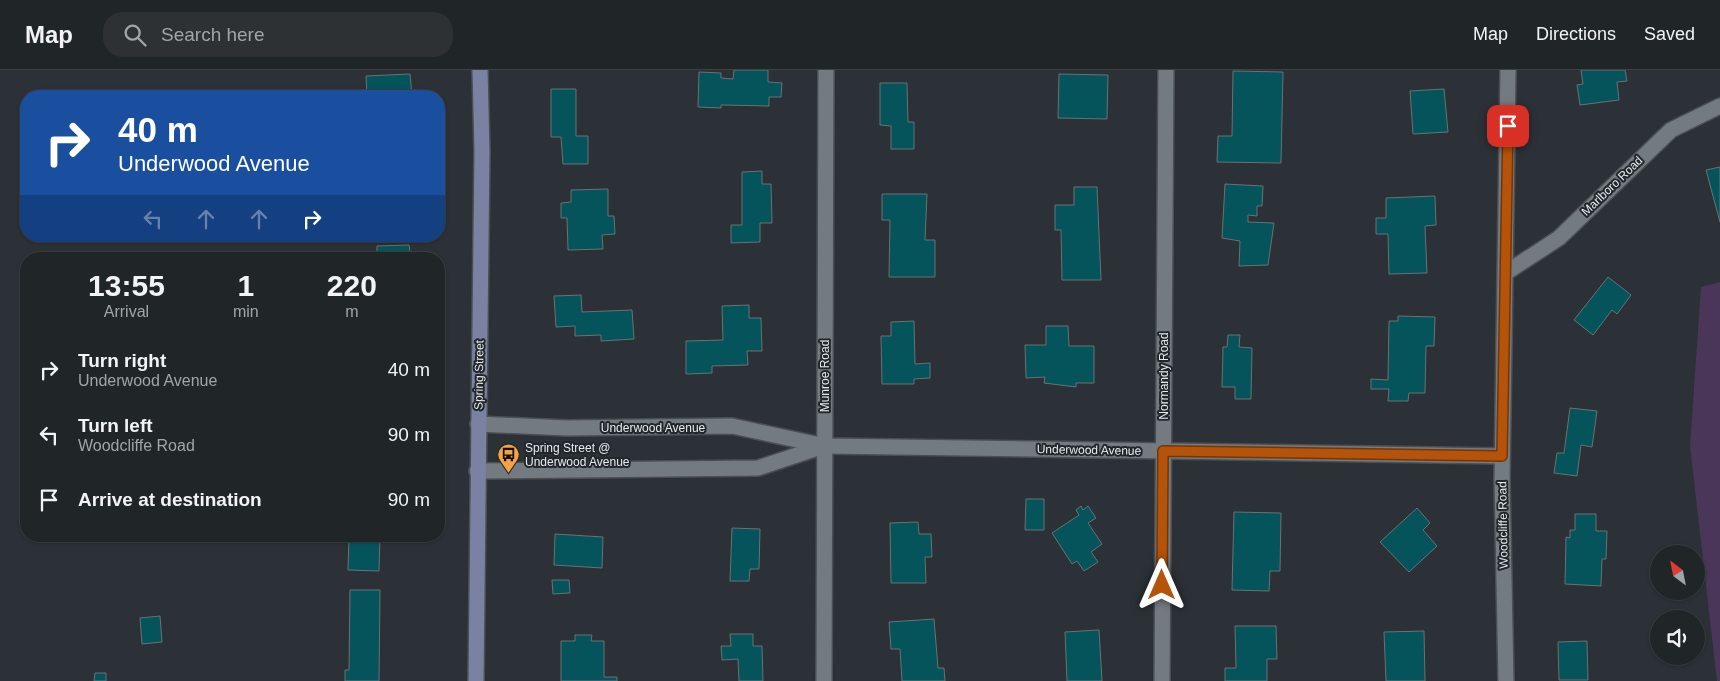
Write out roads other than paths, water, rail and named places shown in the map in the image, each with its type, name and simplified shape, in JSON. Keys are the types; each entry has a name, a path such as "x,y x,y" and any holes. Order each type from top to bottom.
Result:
{"main road":[{"name":"Spring Street","path":"476,681 482,161 480,70"}],"street":[{"name":"Munroe Road","path":"824,681 826,70"},
{"name":"Normandy Road","path":"1162,681 1166,70"},
{"name":"Woodcliffe Road","path":"1506,681 1502,456 1507,272 1508,70"},
{"name":"Marlboro Road","path":"1507,272 1559,238 1671,130 1720,106"},
{"name":"Underwood Avenue","path":"478,424 566,428 732,426 825,446 1502,456"},
{"name":"Underwood Avenue","path":"477,471 758,468 825,446"}],"place":[{"name":"Spring Street @ Underwood Avenue","path":"509,474"}]}
